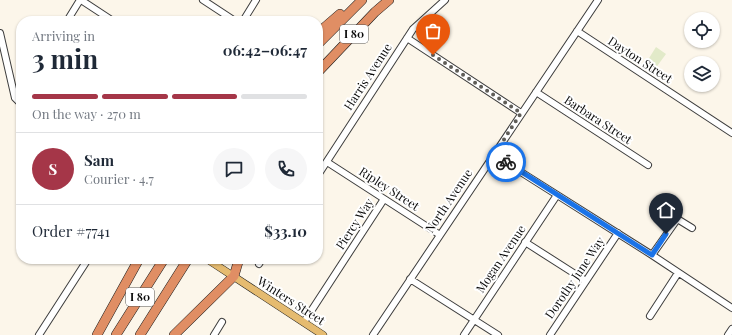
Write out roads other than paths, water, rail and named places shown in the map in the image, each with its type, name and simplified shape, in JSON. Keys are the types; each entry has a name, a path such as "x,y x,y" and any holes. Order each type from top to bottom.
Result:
{"highway":[{"path":"323,29 356,0"},
{"name":"I 80","path":"323,39 362,0"},
{"name":"I 80","path":"323,68 375,12 389,0"},
{"path":"97,335 136,264"},
{"name":"I 80","path":"116,335 161,264"},
{"name":"I 80","path":"140,335 185,264"},
{"path":"174,335 234,276 238,264"}],"main road":[{"name":"Winters Street","path":"215,264 323,335"}],"street":[{"path":"70,16 81,0 105,16"},
{"path":"203,0 227,16"},
{"path":"246,16 256,0"},
{"name":"Harris Avenue","path":"323,168 413,29 445,0"},
{"name":"North Avenue","path":"373,335 598,0"},
{"name":"Dayton Street","path":"577,31 732,133"},
{"path":"0,33 16,99"},
{"path":"407,38 521,113"},
{"name":"Barbara Street","path":"536,92 648,165"},
{"path":"494,155 618,233 732,308"},
{"name":"Ripley Street","path":"327,162 440,235"},
{"name":"Mogan Avenue","path":"464,335 557,195"},
{"name":"Piercy Way","path":"304,322 384,199"},
{"path":"652,255 676,221 679,220 692,228"},
{"name":"Dorothy June Way","path":"550,335 618,233"},
{"path":"526,242 586,281"},
{"path":"38,335 85,264"},
{"path":"650,316 678,273"},
{"path":"410,279 498,335"},
{"path":"214,335 222,322"},
{"path":"728,335 732,329"}]}
